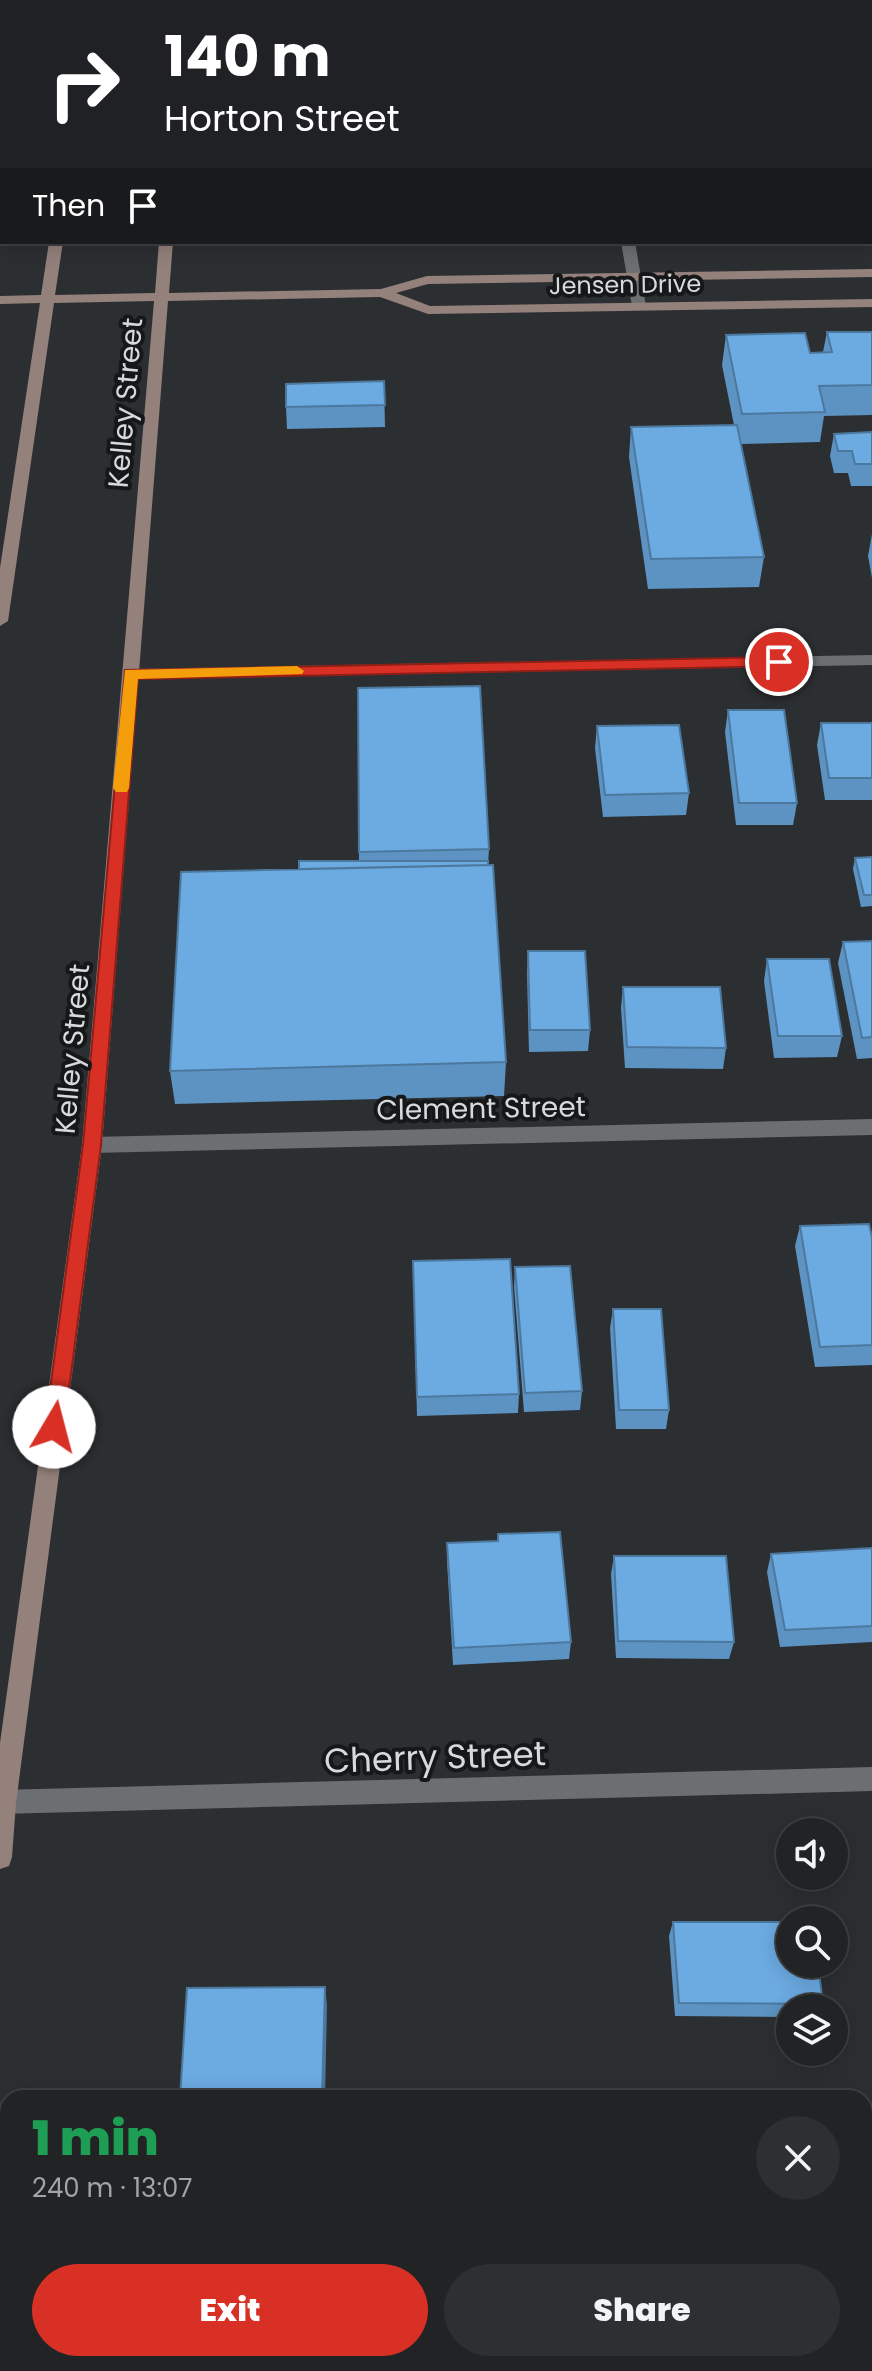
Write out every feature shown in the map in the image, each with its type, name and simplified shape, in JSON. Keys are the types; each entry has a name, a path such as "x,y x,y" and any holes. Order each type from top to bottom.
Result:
{"main road":[{"path":"0,621 56,244"},
{"name":"Kelley Street","path":"0,1857 2,1803 92,1145 166,244"},
{"name":"Jensen Drive","path":"0,300 382,293 427,280 872,273"},
{"name":"Jensen Drive","path":"382,293 428,310 872,303"}],"street":[{"path":"628,244 639,306"},
{"path":"131,674 872,660"},
{"name":"Clement Street","path":"92,1145 872,1127"},
{"name":"Cherry Street","path":"2,1803 872,1779"}],"building":[{"path":"827,332 872,332 872,385 819,386 825,412 742,414 726,335 805,333 810,353 832,352"},
{"path":"384,381 385,405 286,407 286,384"},
{"path":"737,425 764,557 651,559 631,427"},
{"path":"872,432 872,464 855,464 852,451 838,451 834,434"},
{"path":"480,686 489,849 359,852 358,688"},
{"path":"728,710 784,710 797,803 739,803"},
{"path":"821,723 872,723 872,778 829,778"},
{"path":"679,725 689,793 605,795 597,726"},
{"path":"872,857 872,895 864,895 855,858"},
{"path":"299,861 488,861 488,865 299,869"},
{"path":"493,865 506,1062 170,1071 181,872"},
{"path":"872,941 872,1037 862,1038 843,942"},
{"path":"528,951 585,951 590,1030 530,1030"},
{"path":"767,959 829,959 842,1036 778,1036"},
{"path":"623,987 720,987 726,1048 627,1047"},
{"path":"869,1224 872,1238 872,1345 820,1347 800,1226"},
{"path":"510,1259 519,1394 417,1397 413,1261"},
{"path":"570,1266 582,1391 525,1393 515,1267"},
{"path":"613,1309 661,1309 669,1410 619,1410"},
{"path":"560,1532 571,1642 454,1648 447,1543 498,1541 498,1534"},
{"path":"872,1548 872,1626 785,1630 771,1554"},
{"path":"614,1556 726,1556 734,1642 618,1641"},
{"path":"673,1922 776,1922 776,1978 820,1978 822,1994 776,1994 776,2004 679,2003"},
{"path":"325,1987 322,2090 181,2090 187,1988"}],"slow traffic":[{"path":"121,788 131,674 297,671"}],"route":[{"path":"54,1427 92,1145 131,674 779,662"}]}
